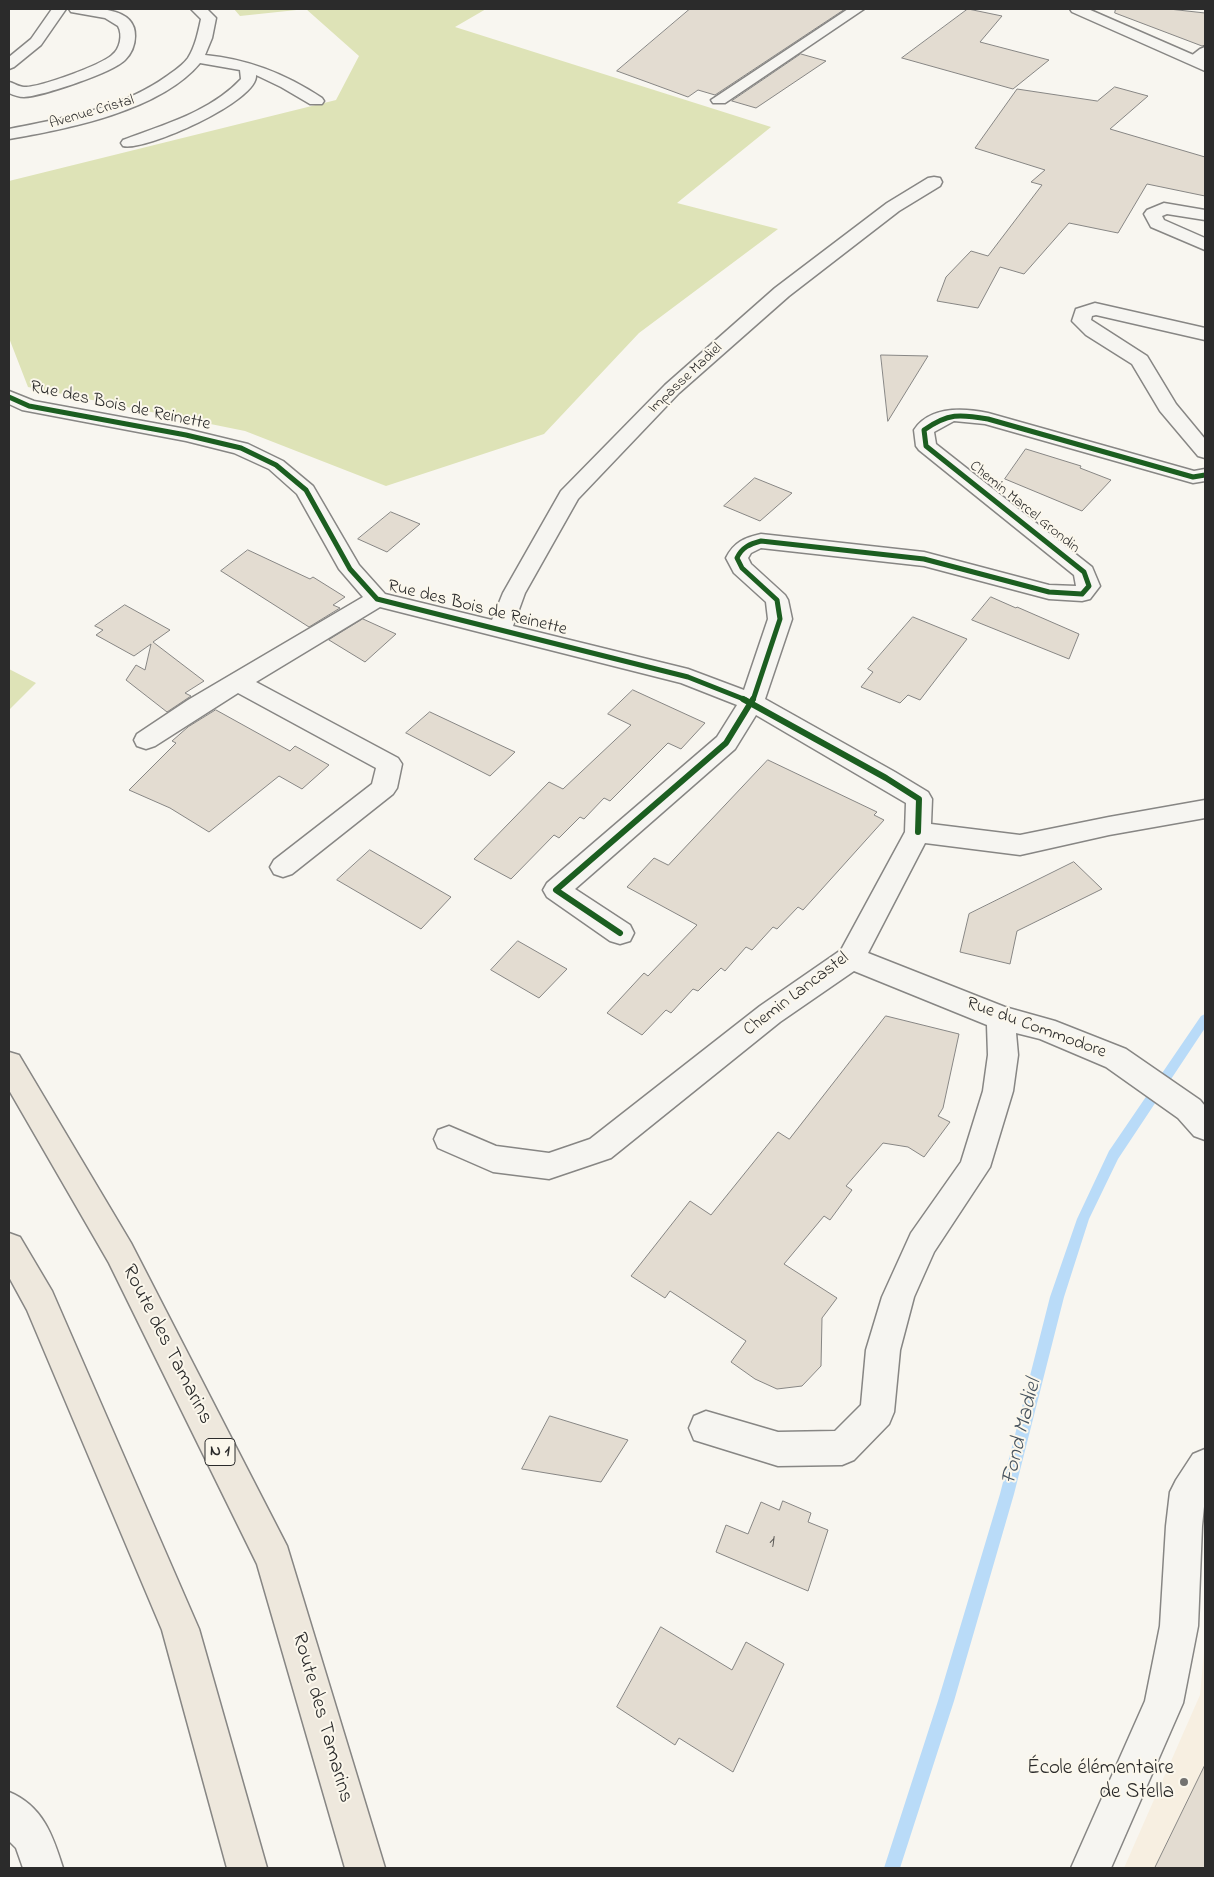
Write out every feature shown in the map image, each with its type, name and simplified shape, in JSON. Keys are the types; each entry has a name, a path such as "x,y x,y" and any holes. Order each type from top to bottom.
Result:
{"highway":[{"name":"Route des Tamarins","path":"9,1064 120,1253 274,1559 365,1868"},
{"path":"9,1247 40,1302 180,1629 247,1868"}],"street":[{"path":"9,64 36,42 59,9"},
{"path":"9,88 25,92 94,70 118,58 126,47 128,35 125,24 116,18 100,13 76,9"},
{"name":"Avenue Cristal","path":"9,134 76,120 127,105 152,92 184,71 195,58 204,41 209,18 198,9"},
{"path":"719,100 857,9"},
{"path":"1077,9 1202,59"},
{"path":"195,58 234,63 294,86 316,101"},
{"path":"129,143 192,120 232,98 249,80 248,68"},
{"name":"Impasse Madiel","path":"500,630 514,593 569,496 672,389 782,292 893,207 934,182"},
{"path":"1205,215 1164,208 1153,214 1157,222 1184,237 1205,245"},
{"path":"1205,334 1095,309 1083,313 1081,321 1093,331 1140,360 1167,407 1205,452"},
{"name":"Rue des Bois de Reinette","path":"9,397 29,406 241,448 276,465 306,490 350,569 377,599 688,677 752,702 886,778 919,799 918,832"},
{"name":"Chemin Marcel Grondin","path":"752,702 780,619 777,600 742,568 738,558 741,550 749,544 761,541 924,559 1049,592 1082,594 1090,586 1084,572 926,446 924,430 938,419 960,413 988,419 1193,477 1205,475"},
{"path":"146,740 237,682 377,599"},
{"path":"237,682 389,764 384,788 283,867"},
{"path":"620,933 556,890 726,743 752,702"},
{"path":"918,832 1020,845 1109,826 1205,809"},
{"name":"Chemin Lancastel","path":"449,1138 493,1159 549,1166 600,1149 770,1014 851,958 918,832"},
{"name":"Rue du Commodore","path":"851,958 1001,1018 1045,1029 1116,1058 1197,1118"},
{"path":"706,1428 778,1449 842,1448 877,1412 883,1350 898,1297 922,1243 975,1167 998,1091 1003,1054 1001,1018"},
{"path":"1091,1868 1164,1703 1179,1626 1184,1526 1188,1492 1205,1466"},
{"path":"9,1812 31,1835 43,1868"}],"shaded area":[{"name":"École élémentaire de Stella","path":"1205,1641 1205,1868 1124,1868 1200,1695"}],"green space":[{"path":"234,9 306,9 240,16"},
{"path":"306,9 486,9 455,27 771,127 677,203 778,229 639,333 544,434 386,486 245,431 28,387 9,338 9,181 336,100 359,56"},
{"path":"9,669 36,683 9,710"}],"building":[{"path":"690,9 845,9 715,95 698,90 688,97 617,71"},
{"path":"968,9 1002,16 980,42 1049,60 1013,89 902,58"},
{"path":"1116,9 1169,9 1205,13 1205,45 1202,46 1115,13"},
{"path":"801,54 826,61 756,108 732,101"},
{"path":"1115,87 1148,96 1110,129 1205,157 1205,196 1147,184 1118,233 1069,223 1024,274 1000,267 978,308 937,301 946,277 971,251 988,256 1042,185 1031,182 1045,170 975,148 1017,89 1097,101"},
{"path":"881,355 928,356 888,421"},
{"path":"1026,449 1081,466 1080,468 1111,480 1082,511 1005,479"},
{"path":"755,478 792,493 760,521 724,506"},
{"path":"391,512 420,524 387,552 358,539"},
{"path":"248,550 310,579 313,577 345,597 333,605 340,608 309,627 221,571"},
{"path":"991,597 1079,634 1069,659 972,620"},
{"path":"125,605 170,630 153,642 204,681 185,693 191,696 167,712 126,680 136,665 145,670 151,644 134,656 96,635 103,630 95,626"},
{"path":"913,617 967,639 920,700 908,695 900,703 861,687 873,672 868,669"},
{"path":"363,619 396,634 365,662 329,640"},
{"path":"633,690 705,723 681,749 668,743 610,801 604,798 584,819 580,817 559,838 554,835 511,879 474,859 549,782 563,789 631,725 608,714"},
{"path":"216,710 290,751 295,746 329,765 302,789 279,776 209,832 170,808 129,790 176,743 172,741 188,727"},
{"path":"430,712 515,752 490,776 406,733"},
{"path":"768,760 877,812 874,815 884,820 803,910 798,907 777,929 773,927 752,950 746,947 725,971 721,968 698,991 693,989 671,1013 666,1010 642,1035 607,1013 644,973 648,976 697,925 627,887 654,858 668,865"},
{"path":"370,850 451,897 421,929 337,880"},
{"path":"1074,862 1102,889 1017,931 1010,964 960,952 969,914"},
{"path":"518,941 567,969 539,998 491,970"},
{"path":"886,1016 959,1034 943,1108 938,1116 950,1122 924,1157 908,1147 883,1143 846,1186 852,1190 830,1220 824,1216 784,1264 837,1298 822,1318 821,1366 802,1386 777,1389 755,1379 731,1362 746,1341 670,1291 665,1298 631,1276 690,1201 711,1215 778,1132 789,1139"},
{"path":"550,1416 628,1440 601,1482 522,1469"},
{"path":"783,1501 811,1513 808,1522 828,1530 808,1591 716,1552 726,1525 748,1534 761,1502 779,1510"},
{"path":"661,1627 732,1670 746,1642 784,1664 733,1772 679,1738 675,1745 617,1707"},
{"path":"1205,1765 1205,1868 1155,1868"}],"waterway":[{"name":"Fond Madiel","path":"892,1868 946,1701 1007,1494 1057,1297 1083,1219 1113,1155 1205,1019"}],"cycle path":[{"path":"9,397 29,406 186,435 241,448 276,465 306,490 350,569 377,599 688,677 752,702 886,778 919,799 918,832"},
{"path":"620,933 556,890 726,743 752,702 780,619 777,600 742,568 737,558 744,548 761,541 924,559 1049,592 1082,594 1089,586 1084,572 926,446 924,430 940,419 954,415 988,419 1193,477 1205,475"}],"place":[{"name":"École élémentaire de Stella","path":"1184,1782"}]}
